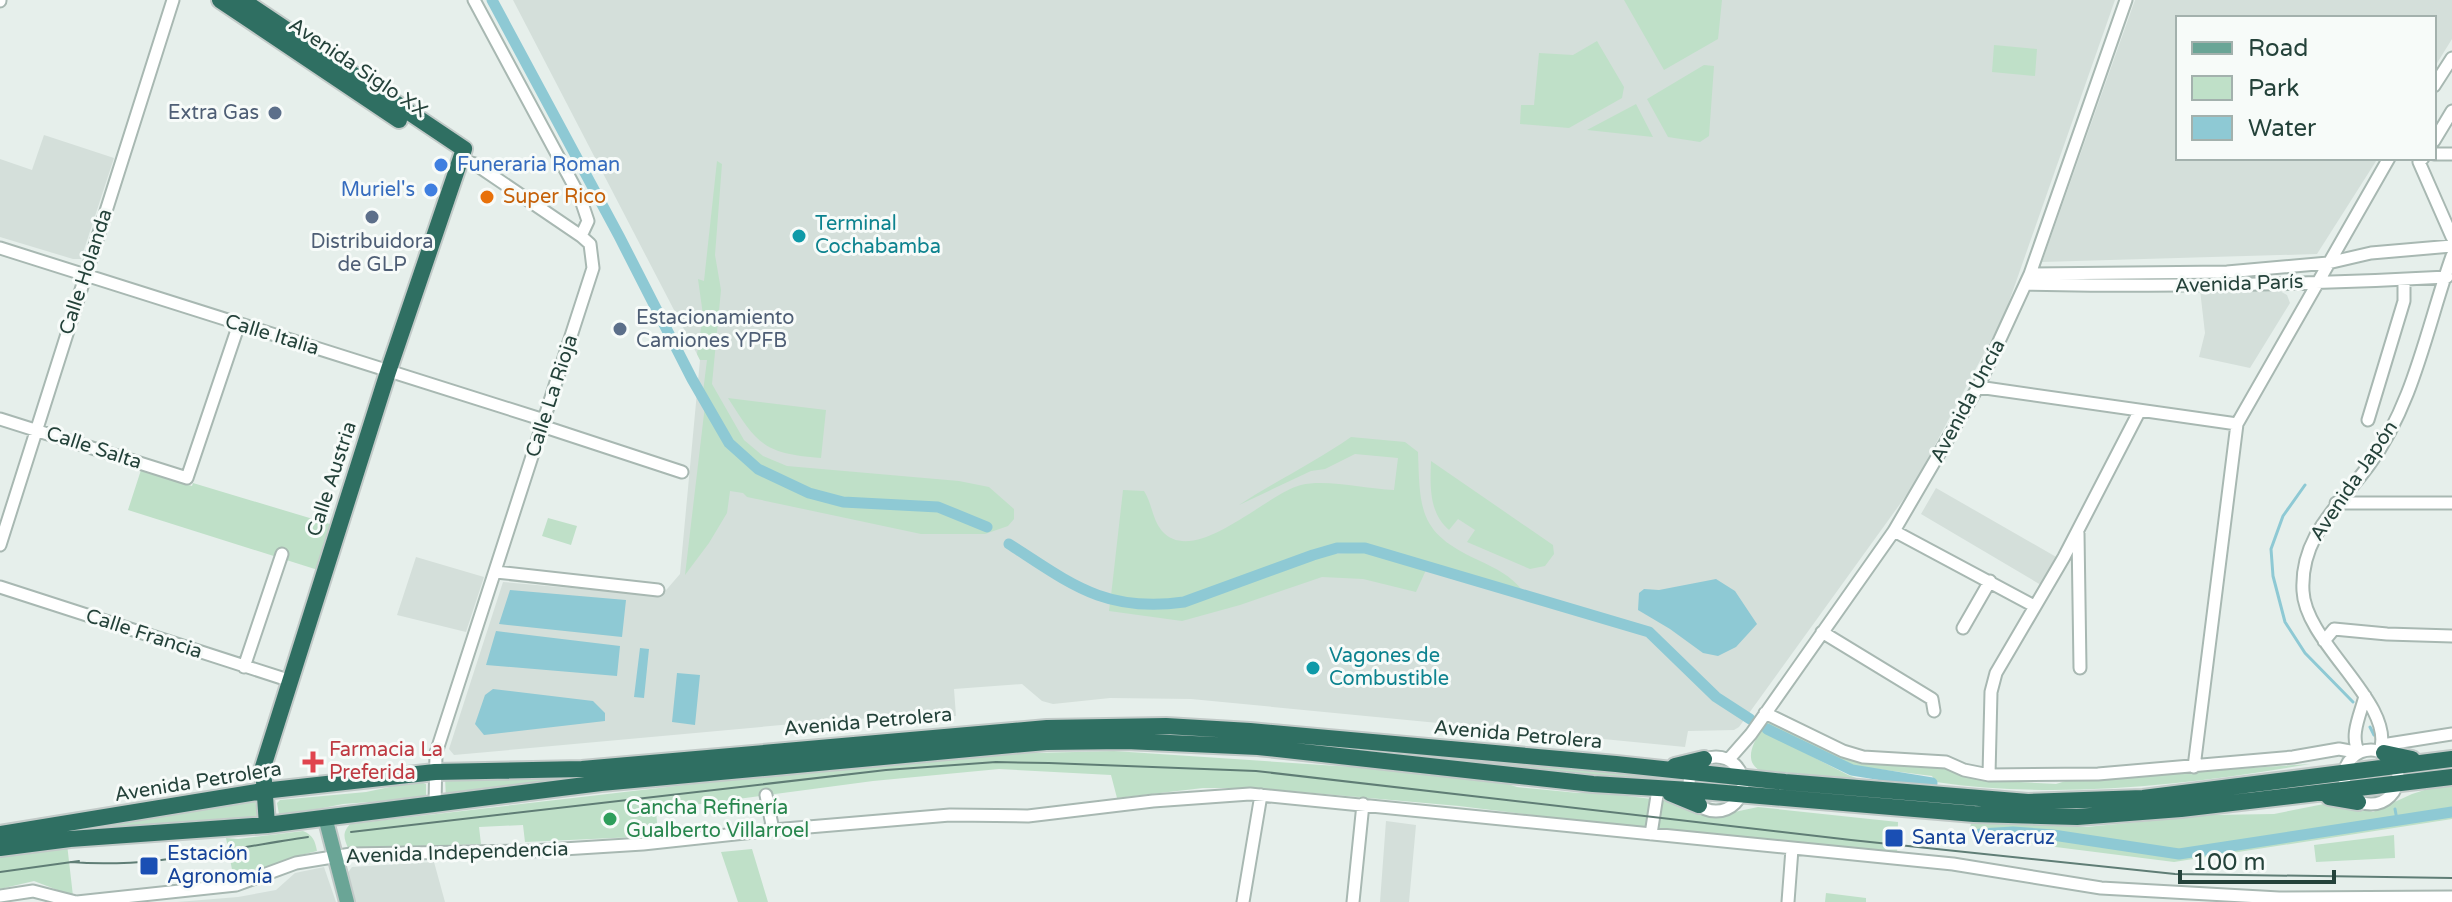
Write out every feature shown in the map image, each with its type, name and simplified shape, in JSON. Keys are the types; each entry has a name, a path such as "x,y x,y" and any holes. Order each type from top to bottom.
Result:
{"highway":[{"name":"Avenida Siglo XX","path":"220,0 302,48 466,158"},
{"name":"Avenida Siglo XX","path":"242,0 302,48"},
{"name":"Calle Austria","path":"267,825 263,767 288,680 388,372 466,158"},
{"name":"Avenida Petrolera","path":"0,834 263,791 435,772 582,769 1033,729 1166,726 1266,732 1662,770 1691,781"},
{"name":"Avenida Petrolera","path":"0,848 70,839 267,825 435,806 528,791 1046,742 1126,741 1258,747 1658,789 1691,781 1736,780"},
{"path":"1736,780 1776,789 2079,802 2143,798 2298,777 2352,759 2386,753 2422,761 2452,759"},
{"path":"1662,770 1704,759"},
{"path":"1736,780 1776,789 1974,814 2077,817 2312,794 2352,795 2394,790 2422,780 2452,777"},
{"path":"1658,789 1699,805"}],"main road":[{"path":"325,817 347,902"}],"street":[{"name":"Calle Holanda","path":"0,545 173,0"},
{"name":"Avenida Uncía","path":"1736,780 1765,713 1894,531 1978,387 2028,279 2126,0"},
{"name":"Calle La Rioja","path":"435,806 436,753 593,268 590,244 581,236 588,221 580,197 475,2"},
{"path":"2436,83 2452,58"},
{"path":"2436,138 2452,111"},
{"name":"Avenida Siglo XX","path":"466,158 581,236"},
{"path":"2194,767 2237,424 2388,160"},
{"path":"2419,160 2452,237"},
{"name":"Avenida París","path":"2028,279 2227,272 2328,263 2371,253 2452,246"},
{"name":"Calle Italia","path":"0,248 388,372 682,472"},
{"name":"Avenida Japón","path":"2394,790 2382,730 2365,696 2324,641 2309,615 2303,596 2302,572 2314,535 2368,466 2396,422 2448,277 2452,256"},
{"name":"Avenida París","path":"2028,279 2150,287 2404,281 2448,277"},
{"path":"2368,420 2404,301 2404,281"},
{"name":"Calle Salta","path":"0,419 187,478 239,324"},
{"path":"1978,387 2237,424"},
{"path":"1989,775 1991,692 1996,673 2064,557 2139,412"},
{"path":"2336,503 2452,503"},
{"path":"2078,526 2080,668"},
{"path":"1894,531 2034,606"},
{"path":"244,667 282,554"},
{"path":"496,572 658,590"},
{"path":"1963,628 1990,581"},
{"name":"Calle Francia","path":"0,587 288,680"},
{"path":"2324,641 2334,629 2452,636"},
{"path":"1822,632 1932,699 1934,711"},
{"path":"2352,795 2354,737 2365,696"},
{"path":"1765,713 1843,751 1863,757 1946,762 1964,770 1989,775 2060,776 2194,767 2339,749 2350,751 2352,759"},
{"path":"2352,759 2386,753 2452,734"},
{"path":"1721,757 1736,780 1715,811 1699,805 1691,781 1704,759 1721,757"},
{"path":"1651,834 1658,789"},
{"name":"Avenida Independencia","path":"0,896 33,891 77,902 236,885 296,863 351,854 579,848 950,815 1028,816 1153,801 1250,794 1953,864 2101,888 2279,900 2452,897"},
{"path":"766,795 773,830"},
{"path":"1243,902 1261,795"},
{"path":"1353,902 1363,804"},
{"path":"1788,902 1792,849"}],"shaded area":[{"path":"513,0 2115,0 2004,316 1913,486 1734,730 1688,731 1685,747 1191,699 1110,698 1053,704 1042,701 1022,684 954,689 956,716 848,719 454,755 449,749 503,582 661,596 680,574 700,360"},
{"path":"2135,0 2452,0 2452,39 2436,65 2436,16 2176,16 2176,160 2377,160 2317,254 2042,262"},
{"path":"44,135 114,158 81,259 0,237 0,159 32,170"},
{"path":"2200,290 2278,290 2287,295 2290,303 2250,368 2199,357 2205,333"},
{"path":"1936,488 2058,558 2041,585 1921,514"},
{"path":"416,557 484,577 466,632 397,615"},
{"path":"1386,821 1416,825 1409,902 1380,902"},
{"path":"434,862 445,902 355,902 346,875 352,867"},
{"path":"324,867 336,902 177,902 276,890 295,873"}],"green space":[{"path":"1624,0 1722,0 1718,39 1664,70"},
{"path":"1597,41 1624,87 1622,98 1569,128 1520,124 1521,105 1534,105 1539,53 1573,55"},
{"path":"1994,45 2037,49 2035,76 1992,72"},
{"path":"1704,65 1714,66 1709,136 1700,142 1668,137 1647,99"},
{"path":"1636,104 1653,137 1587,130"},
{"path":"717,161 722,164 715,255 721,290 712,384 744,440 763,456 787,466 959,481 989,487 1014,509 1014,519 1008,526 985,534 921,534 730,491 727,513 685,575 706,397 703,392 707,360 700,360 697,354 703,315 698,279 704,281"},
{"path":"728,398 826,410 821,458 787,454 764,444 747,427"},
{"path":"1351,437 1405,442 1418,452 1422,505 1434,530 1459,550 1503,573 1523,591 1363,544 1341,545 1312,552 1184,598 1160,602 1111,596 1123,490 1144,491 1162,531 1176,540 1193,541 1212,535 1301,485 1334,484 1394,490 1398,458 1355,454 1239,505"},
{"path":"1431,461 1553,545 1554,554 1545,566 1530,569 1467,542 1475,530 1458,519 1449,530 1434,507"},
{"path":"141,470 333,525 318,570 128,510"},
{"path":"548,518 577,526 571,545 542,536"},
{"path":"1362,552 1426,570 1416,592 1363,579 1322,577 1182,621 1109,611 1110,603 1169,608 1226,592 1301,562 1332,554"},
{"path":"1767,721 1851,759 1867,763 1943,767 1979,780 2056,784 2069,780 2310,764 2123,788 2028,790 1982,787 1936,782 1932,776 1853,766 1765,724"},
{"path":"1761,730 1859,779 1759,770 1751,757"},
{"path":"1044,733 1222,733 1683,778 1683,781 1615,779 1178,737 446,799 445,777"},
{"path":"1114,751 1352,767 1499,781 1517,787 1595,792 1684,803 1709,813 1725,814 1758,807 1898,822 1897,854 1676,833 1459,806 1257,788 1203,788 1117,798 1111,775 999,769 873,781 656,810 658,836 525,842 523,825 479,827 481,844 348,848 345,838 350,824 754,777 999,754"},
{"path":"418,781 426,784 424,798 343,804 283,816 279,814 277,803 280,800 366,792"},
{"path":"2452,786 2452,807 2185,851 2083,835 1970,829 1971,823 2086,827 2211,815 2274,814 2334,802 2373,812 2412,794 2434,787"},
{"path":"255,799 258,819 0,839"},
{"path":"2452,815 2452,819 2174,862 1969,836 2046,838 2179,858"},
{"path":"303,831 313,839 317,851 289,858 234,880 226,838"},
{"path":"2394,835 2395,858 2316,862 2314,845"},
{"path":"67,844 73,896 34,881 0,889 0,855"},
{"path":"752,849 768,902 738,902 721,852"},
{"path":"1826,893 1866,898 1866,902 1825,902"}],"water":[{"path":"1716,579 1735,591 1757,624 1736,647 1718,656 1703,653 1638,610 1639,593 1644,589 1659,590"},
{"path":"510,590 626,600 622,637 499,624"},
{"path":"496,631 620,646 617,676 486,665"},
{"path":"640,648 649,649 644,698 634,697"},
{"path":"677,673 700,675 695,725 672,722"},
{"path":"493,689 593,701 605,713 605,721 484,735 475,724 485,695"}],"waterway":[{"path":"492,0 692,379 729,443 758,469 809,493 843,502 938,507 987,527"},
{"path":"2305,485 2283,516 2271,549 2273,576 2285,622 2305,653 2353,702"},
{"path":"1009,544 1090,592 1110,599 1156,604 1184,602 1337,548 1365,548 1649,632 1716,697 1750,719"},
{"path":"2370,727 2374,735"},
{"path":"1767,729 1852,770 1932,783"},
{"path":"2395,809 2397,820"},
{"path":"1980,834 2013,832 2053,835 2179,854 2452,812"}],"tram line":[{"path":"351,832 886,770 996,762 1049,763 1256,771 2175,874 2452,878"},
{"path":"71,862 160,860 308,837"},
{"path":"0,872 79,861"}],"place":[{"name":"Extra Gas","path":"275,113"},
{"name":"Funeraria Roman","path":"441,165"},
{"name":"Muriel's","path":"431,190"},
{"name":"Super Rico","path":"487,197"},
{"name":"Distribuidora de GLP","path":"372,217"},
{"name":"Terminal Cochabamba","path":"799,236"},
{"name":"Estacionamiento Camiones YPFB","path":"620,329"},
{"name":"Vagones de Combustible","path":"1313,668"},
{"name":"Farmacia La Preferida","path":"313,762"},
{"name":"Cancha Refinería Gualberto Villarroel","path":"610,819"},
{"name":"Santa Veracruz","path":"1894,838"},
{"name":"Estación Agronomía","path":"149,866"}]}
